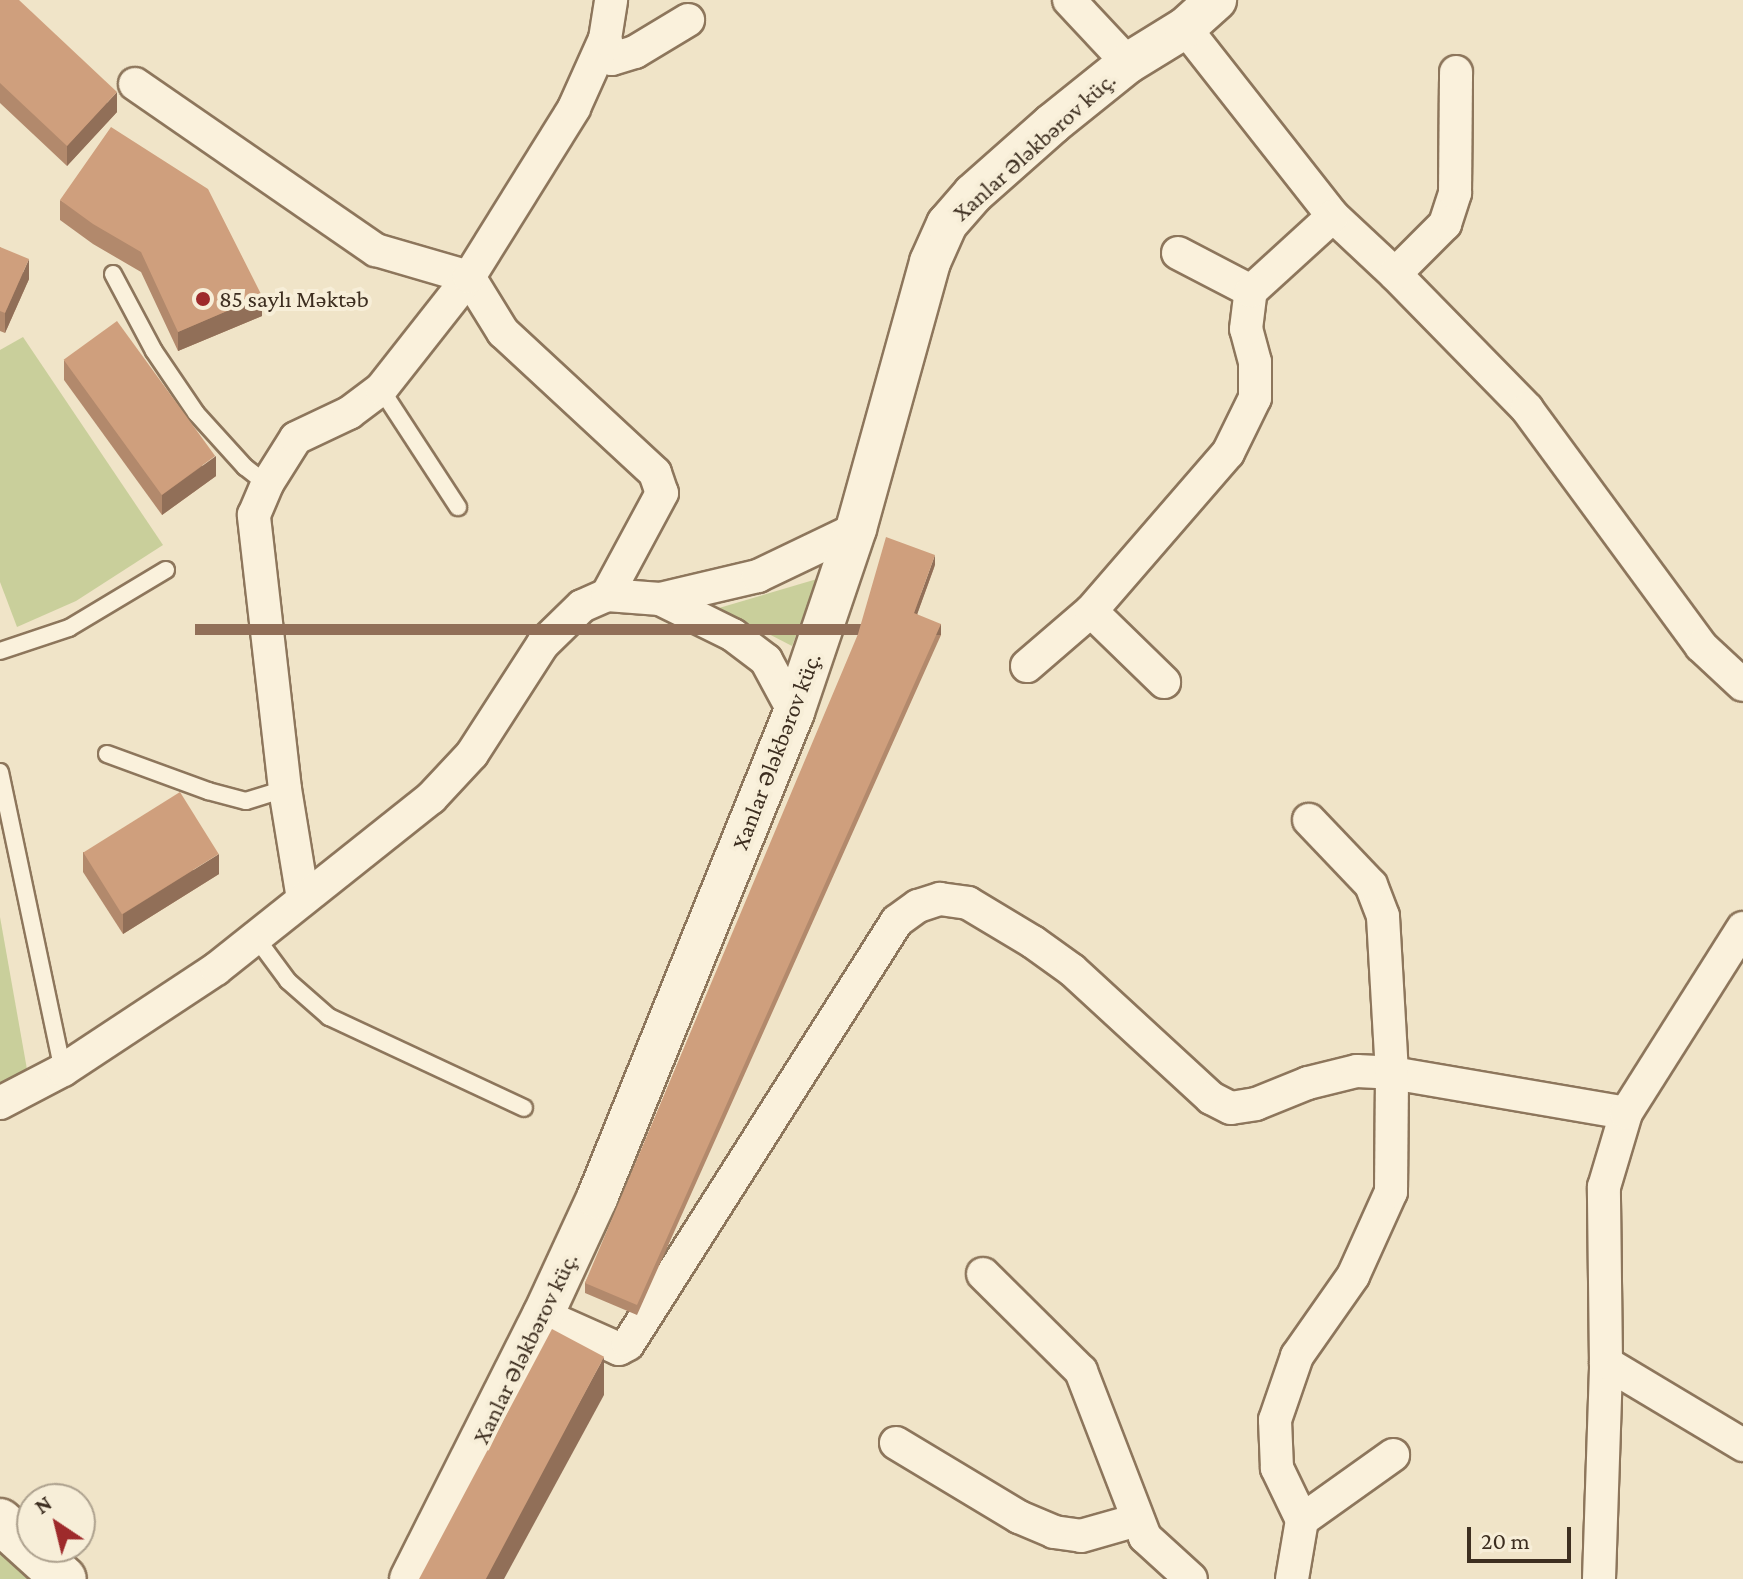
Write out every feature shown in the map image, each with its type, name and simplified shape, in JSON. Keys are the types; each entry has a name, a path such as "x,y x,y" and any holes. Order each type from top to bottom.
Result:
{"main road":[{"path":"0,1521 64,1579"}],"street":[{"path":"303,899 285,789 254,515 267,484 296,438 349,413 381,389 469,277 574,108 605,39 611,0"},
{"path":"1069,0 1128,63"},
{"name":"Xanlar Ələkbərov küç.","path":"410,1579 543,1315 597,1198 794,712 856,529 930,262 947,224 973,194 1128,63 1185,28 1216,0"},
{"path":"605,39 612,59 635,52 688,20"},
{"path":"1185,28 1333,216 1395,274 1527,409 1701,646 1743,685"},
{"path":"1395,274 1445,224 1455,193 1456,72"},
{"path":"135,84 376,250 469,277 503,332 655,473 662,493 607,595"},
{"path":"1027,666 1091,611 1228,453 1255,398 1255,362 1246,329 1251,291 1333,216"},
{"path":"1178,253 1251,291"},
{"path":"0,1103 63,1070 257,939 453,777 472,754 543,644 582,606 607,595 660,599 758,576 856,529"},
{"path":"660,599 733,635 766,660 794,712"},
{"path":"1091,611 1164,682"},
{"path":"1292,1579 1302,1520 1277,1468 1275,1420 1297,1356 1353,1276 1391,1192 1392,1073 1383,916 1371,885 1309,820"},
{"path":"543,1315 619,1349 628,1344 897,921 918,906 940,899 968,903 1033,942 1072,970 1211,1098 1231,1108 1256,1104 1308,1083 1357,1071 1392,1073 1626,1113"},
{"path":"1599,1579 1606,1363 1604,1187 1626,1113 1743,928"},
{"path":"983,1274 1081,1371 1145,1537 1191,1579"},
{"path":"1606,1363 1743,1445"},
{"path":"896,1443 1019,1517 1054,1532 1081,1536 1137,1520"},
{"path":"1302,1520 1393,1455"}],"lane":[{"path":"113,274 154,351 196,413 245,467 267,484"},
{"path":"381,389 458,507"},
{"path":"0,651 69,628 166,570"},
{"path":"107,754 208,791 246,801 285,789"},
{"path":"0,772 63,1070"},
{"path":"257,939 288,981 329,1017 524,1108"}],"green space":[{"path":"23,337 163,545 76,601 17,627 0,582 0,350"},
{"path":"817,579 792,646 719,608"},
{"path":"0,917 28,1075 0,1086"},
{"path":"0,1549 31,1579 0,1579"}],"building":[{"path":"0,0 19,0 117,92 67,146 0,83"},
{"path":"111,127 208,189 262,296 178,332 141,252 60,200"},
{"path":"0,247 29,259 5,313 0,311"},
{"path":"117,321 215,456 162,495 64,360"},
{"path":"886,537 935,555 914,613 941,624 637,1305 585,1283 858,634"},
{"path":"180,792 219,854 122,914 83,852"},
{"path":"552,1329 604,1357 486,1579 419,1579"}],"place":[{"name":"85 saylı Məktəb","path":"203,299"}]}
